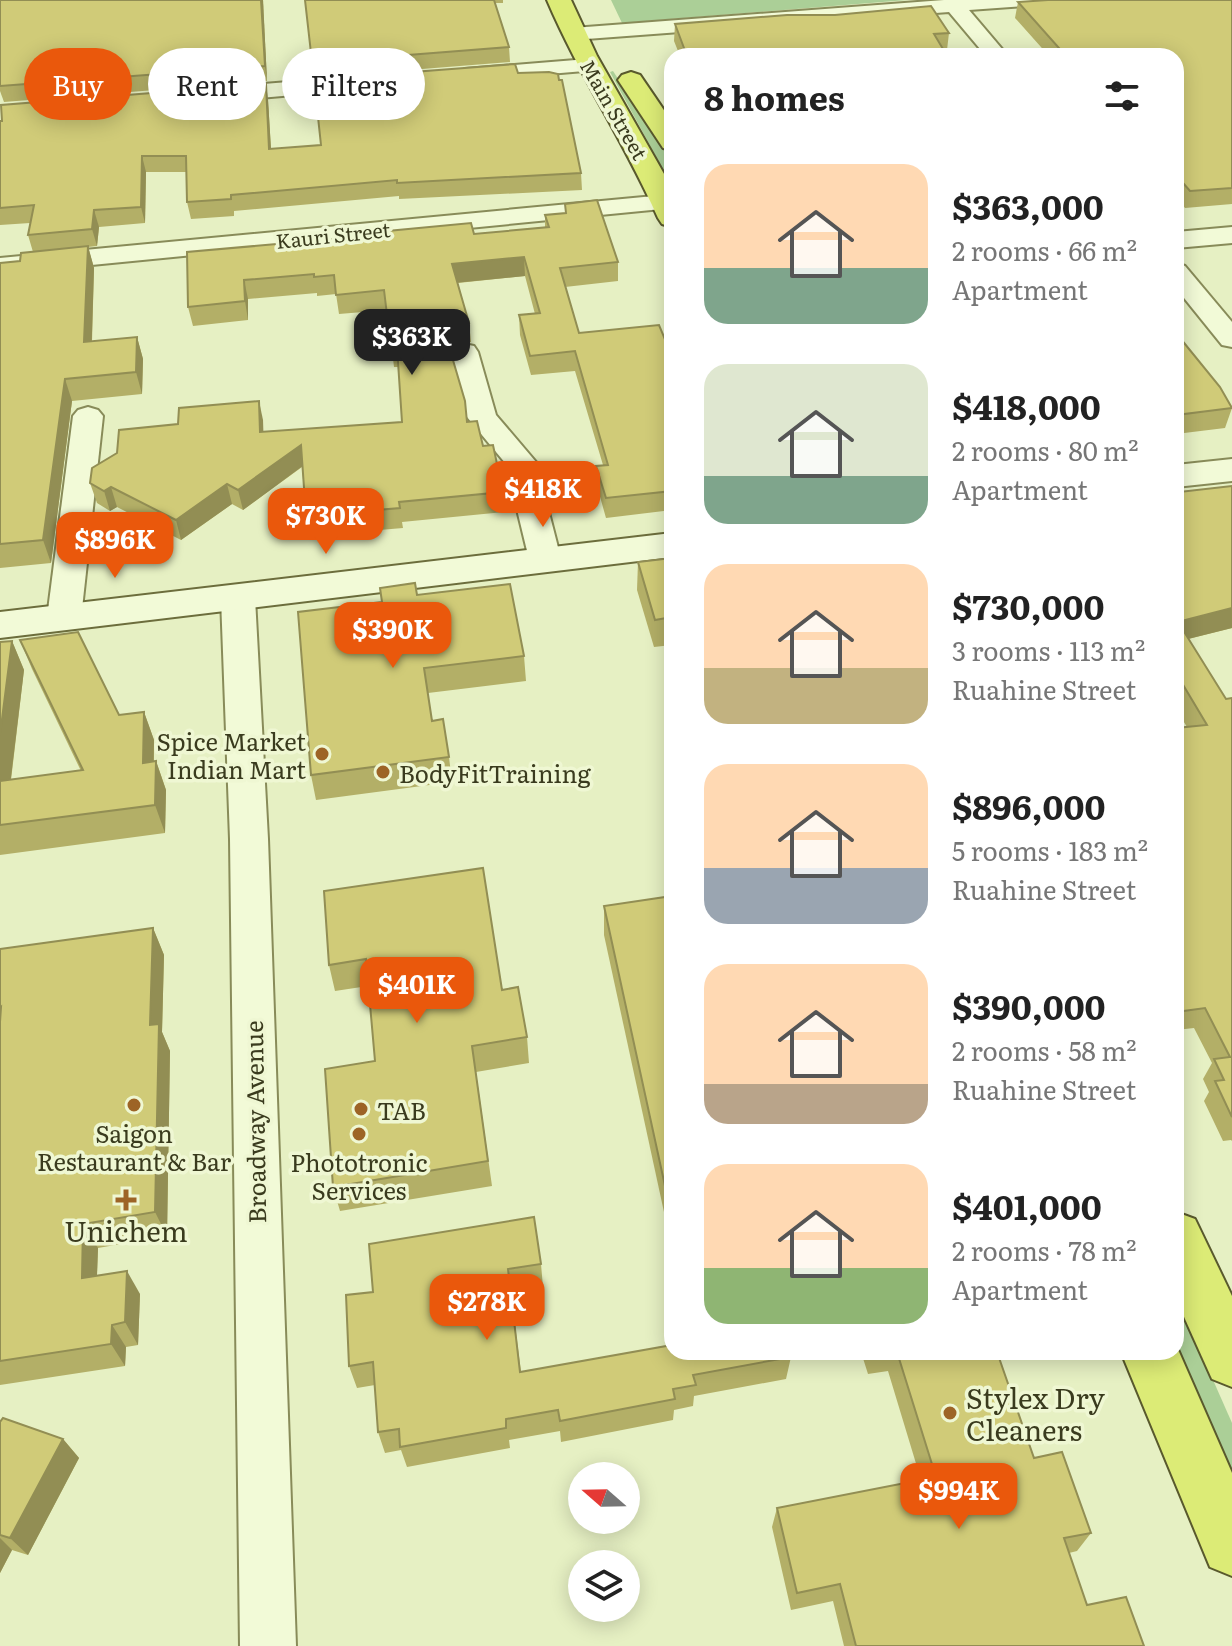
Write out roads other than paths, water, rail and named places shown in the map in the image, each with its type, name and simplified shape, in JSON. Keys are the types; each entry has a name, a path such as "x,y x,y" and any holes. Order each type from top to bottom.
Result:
{"highway":[{"name":"Main Street","path":"559,0 588,65 629,129 664,200"},
{"name":"Main Street","path":"598,21 622,67 664,130"},
{"path":"1184,1254 1232,1359"},
{"path":"1153,1360 1232,1545"}],"main road":[{"path":"1184,475 1232,470"},
{"path":"0,625 664,546"}],"street":[{"path":"573,34 598,21 1024,0"},
{"path":"954,5 990,48"},
{"path":"436,77 588,65"},
{"name":"Kauri Street","path":"0,266 664,210"},
{"path":"1184,239 1232,235"},
{"path":"1184,281 1232,339"},
{"path":"464,352 482,417 521,462 545,559"},
{"path":"64,618 88,416"},
{"name":"Broadway Avenue","path":"238,598 248,825 257,1306 268,1646"}],"place":[{"name":"Spice Market Indian Mart","path":"322,754"},
{"name":"BodyFitTraining","path":"383,772"},
{"name":"Saigon Restaurant & Bar","path":"134,1105"},
{"name":"TAB","path":"361,1109"},
{"name":"Phototronic Services","path":"359,1134"},
{"name":"Unichem","path":"126,1200"},
{"name":"Stylex Dry Cleaners","path":"950,1413"}]}
